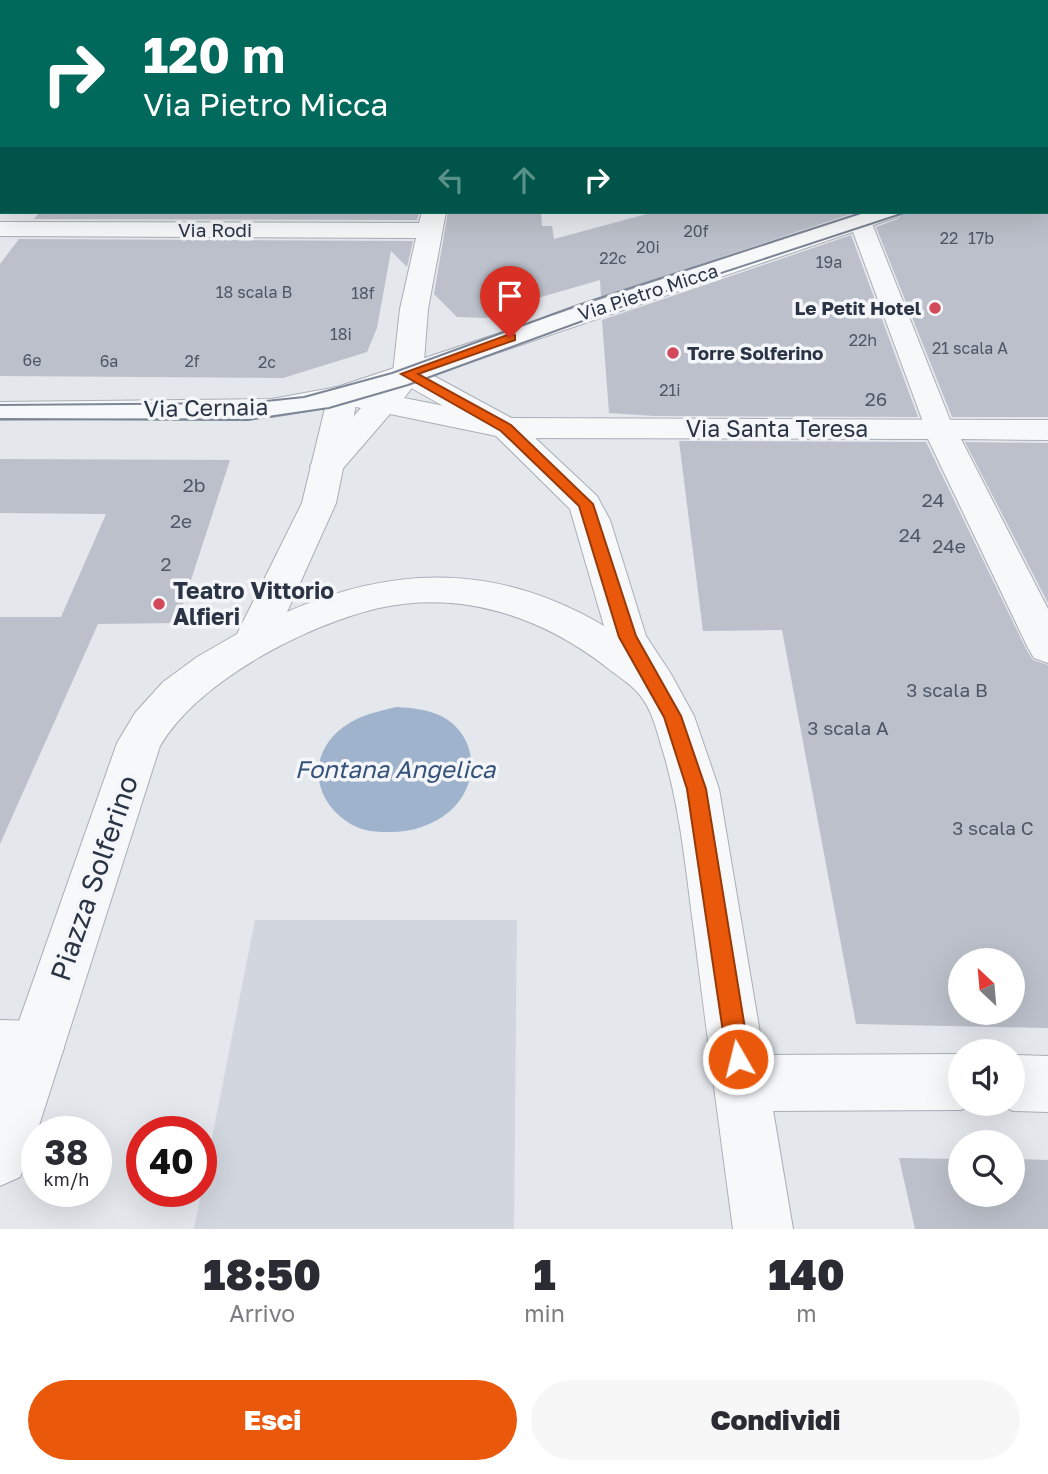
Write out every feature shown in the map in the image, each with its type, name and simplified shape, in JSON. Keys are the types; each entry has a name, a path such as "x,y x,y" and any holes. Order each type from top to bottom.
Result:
{"street":[{"name":"Via Pietro Micca","path":"408,374 859,216"},
{"path":"859,216 940,430 1048,648"},
{"path":"327,466 408,374 414,309 432,222"},
{"name":"Via Rodi","path":"0,229 432,222"},
{"name":"Via Cernaia","path":"0,411 272,408 343,395 408,374"},
{"name":"Piazza Solferino","path":"408,374 506,428 586,504 628,637 657,685 681,741 702,816 763,1229"},
{"path":"251,644 318,503 343,395 506,428"},
{"name":"Via Santa Teresa","path":"506,428 1048,430"},
{"name":"Piazza Solferino","path":"0,1157 18,1048 143,734 165,706 220,661 251,644 362,598 400,590 456,588 527,604 555,616 596,639 657,685"},
{"path":"742,1083 948,1082"},
{"path":"1025,1083 1048,1084"}],"shaded area":[{"path":"255,920 517,920 514,1229 194,1229 198,1207 217,1207 216,1116"}],"water":[{"name":"Fontana Angelica","path":"396,707 432,712 455,726 464,736 471,762 467,788 450,811 420,828 381,832 355,827 334,810 325,798 320,784 321,757 337,732 351,722"}],"building":[{"path":"38,214 418,214 417,220 34,219"},
{"path":"448,214 541,214 542,226 552,226 554,239 647,214 851,214 601,297 600,280 506,307 486,318 457,317 434,294"},
{"path":"902,214 1048,214 1048,417 952,417 876,227 898,219"},
{"path":"851,235 918,417 654,416 609,413 602,320"},
{"path":"19,239 413,241 407,267 391,251 377,328 367,352 283,378 0,376 0,264"},
{"path":"679,441 926,442 1026,649 1033,660 1048,665 1048,1028 952,1026 1026,1026 1026,948 948,948 948,1026 856,1024 782,630 703,631"},
{"path":"965,442 1048,443 1048,603"},
{"path":"0,459 230,460 177,623 98,624 0,844 0,617 61,617 106,514 0,513"},
{"path":"899,1158 948,1159 948,1207 1025,1207 1025,1159 1048,1160 1048,1229 915,1229"}],"tram line":[{"path":"0,405 248,403 304,397 392,373 578,305 858,214"},
{"path":"0,419 248,420 329,408 408,385 648,297 901,214"}],"place":[{"name":"Le Petit Hotel","path":"935,308"},
{"name":"Torre Solferino","path":"673,353"},
{"name":"Teatro Vittorio Alfieri","path":"159,604"}],"route":[{"path":"510,338 408,374 506,428 586,504 628,637 673,716 696,789 738,1059"}]}
